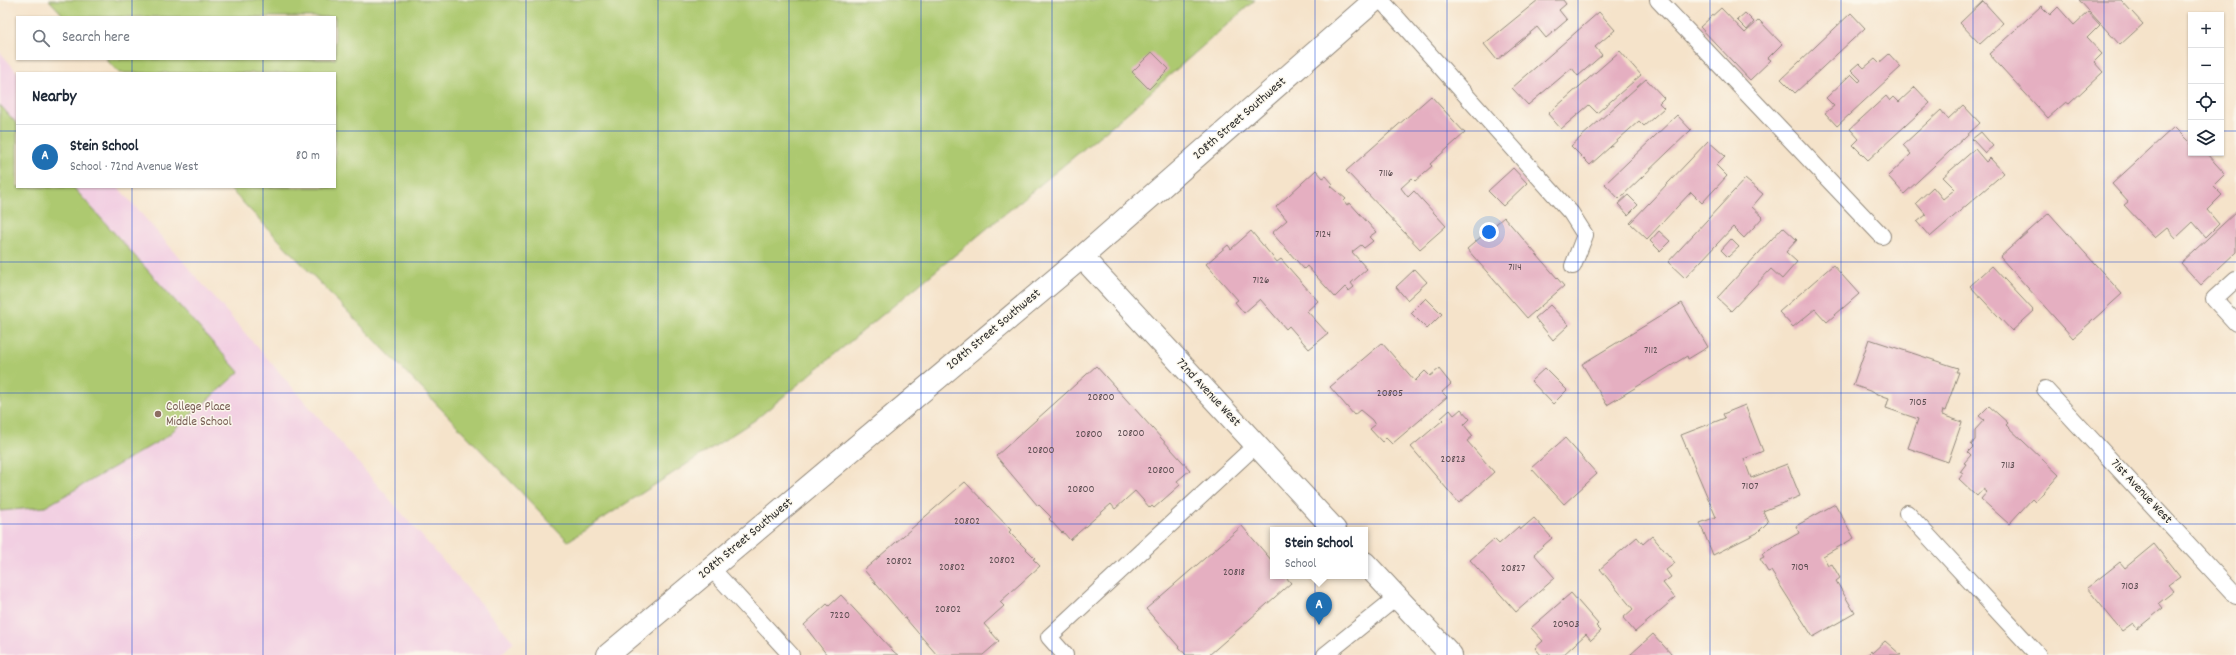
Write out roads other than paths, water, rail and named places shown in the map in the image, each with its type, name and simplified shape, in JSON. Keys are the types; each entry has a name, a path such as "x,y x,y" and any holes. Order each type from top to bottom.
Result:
{"street":[{"name":"208th Street Southwest","path":"608,655 1082,257 1375,0"},
{"name":"72nd Avenue West","path":"1082,257 1332,527"},
{"path":"1368,566 1451,655"}],"lane":[{"path":"1381,0 1571,212 1584,235 1573,266"},
{"path":"1658,0 1882,236"},
{"path":"2236,280 2214,299 2236,323"},
{"name":"71st Avenue West","path":"2046,389 2236,596"},
{"path":"1066,655 1049,637 1256,445"},
{"path":"1907,513 2038,655"},
{"path":"711,568 791,655"},
{"path":"1325,655 1397,597"}],"place":[{"name":"College Place Middle School","path":"158,414"},
{"name":"Stein School","path":"1319,625"}]}
